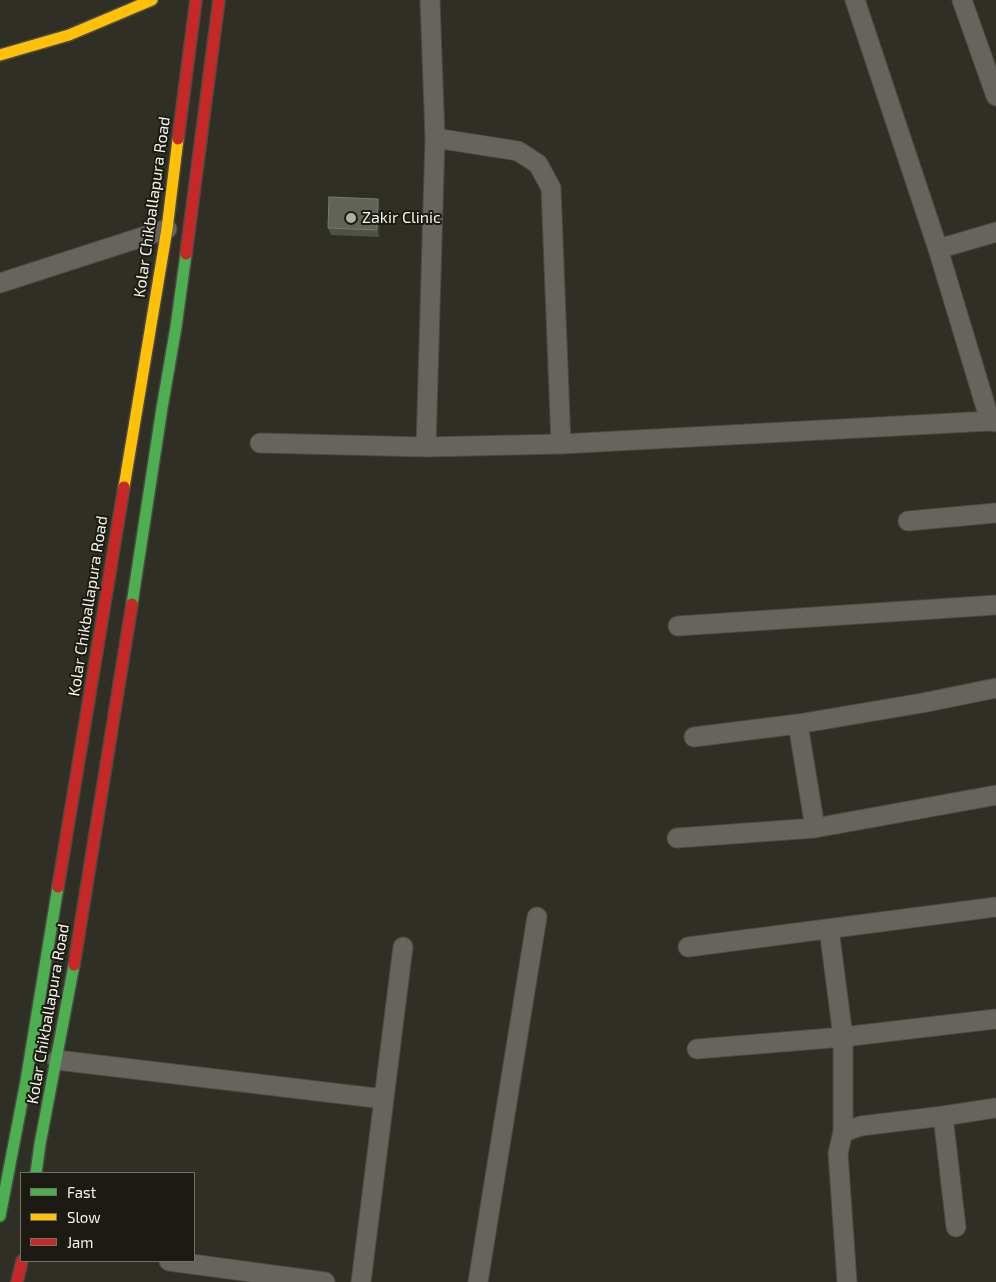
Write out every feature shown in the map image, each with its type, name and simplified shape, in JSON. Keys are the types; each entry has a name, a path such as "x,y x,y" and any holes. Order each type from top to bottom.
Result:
{"main road":[{"path":"0,55 69,35 152,0"},
{"name":"Kolar Chikballapura Road","path":"0,1216 26,1081 167,229 196,0"},
{"name":"Kolar Chikballapura Road","path":"36,1172 74,969 176,327 219,0"},
{"path":"17,1282 22,1262"}],"street":[{"path":"426,447 435,138 430,0"},
{"path":"260,443 426,447 562,444 993,422 856,0"},
{"path":"962,0 996,96"},
{"path":"435,138 518,151 538,164 551,188 562,444"},
{"path":"0,283 167,229"},
{"path":"938,249 996,232"},
{"path":"908,521 996,513"},
{"path":"678,626 996,605"},
{"path":"694,737 798,724 922,703 996,688"},
{"path":"798,724 815,828"},
{"path":"677,838 815,828 996,795"},
{"path":"688,947 996,906"},
{"path":"478,1282 537,917"},
{"path":"829,929 844,1037 844,1132 838,1153 847,1282"},
{"path":"361,1282 403,946"},
{"path":"697,1049 844,1037 996,1019"},
{"path":"57,1060 384,1099"},
{"path":"844,1132 861,1126 996,1108"},
{"path":"943,1116 956,1227"},
{"path":"172,1262 214,1275 325,1282"}],"building":[{"path":"329,197 378,199 377,230 328,228"}],"traffic: fast":[{"path":"132,604 186,254"},
{"path":"0,1216 26,1081 58,887"},
{"path":"36,1172 74,965"}],"traffic: slow":[{"path":"0,55 69,35 152,0"},
{"path":"124,487 167,229 178,139"}],"traffic: jam":[{"path":"178,139 196,0"},
{"path":"186,254 219,0"},
{"path":"58,887 124,487"},
{"path":"74,965 132,604"},
{"path":"17,1282 22,1262"}],"place":[{"name":"Zakir Clinic","path":"351,218"}]}
